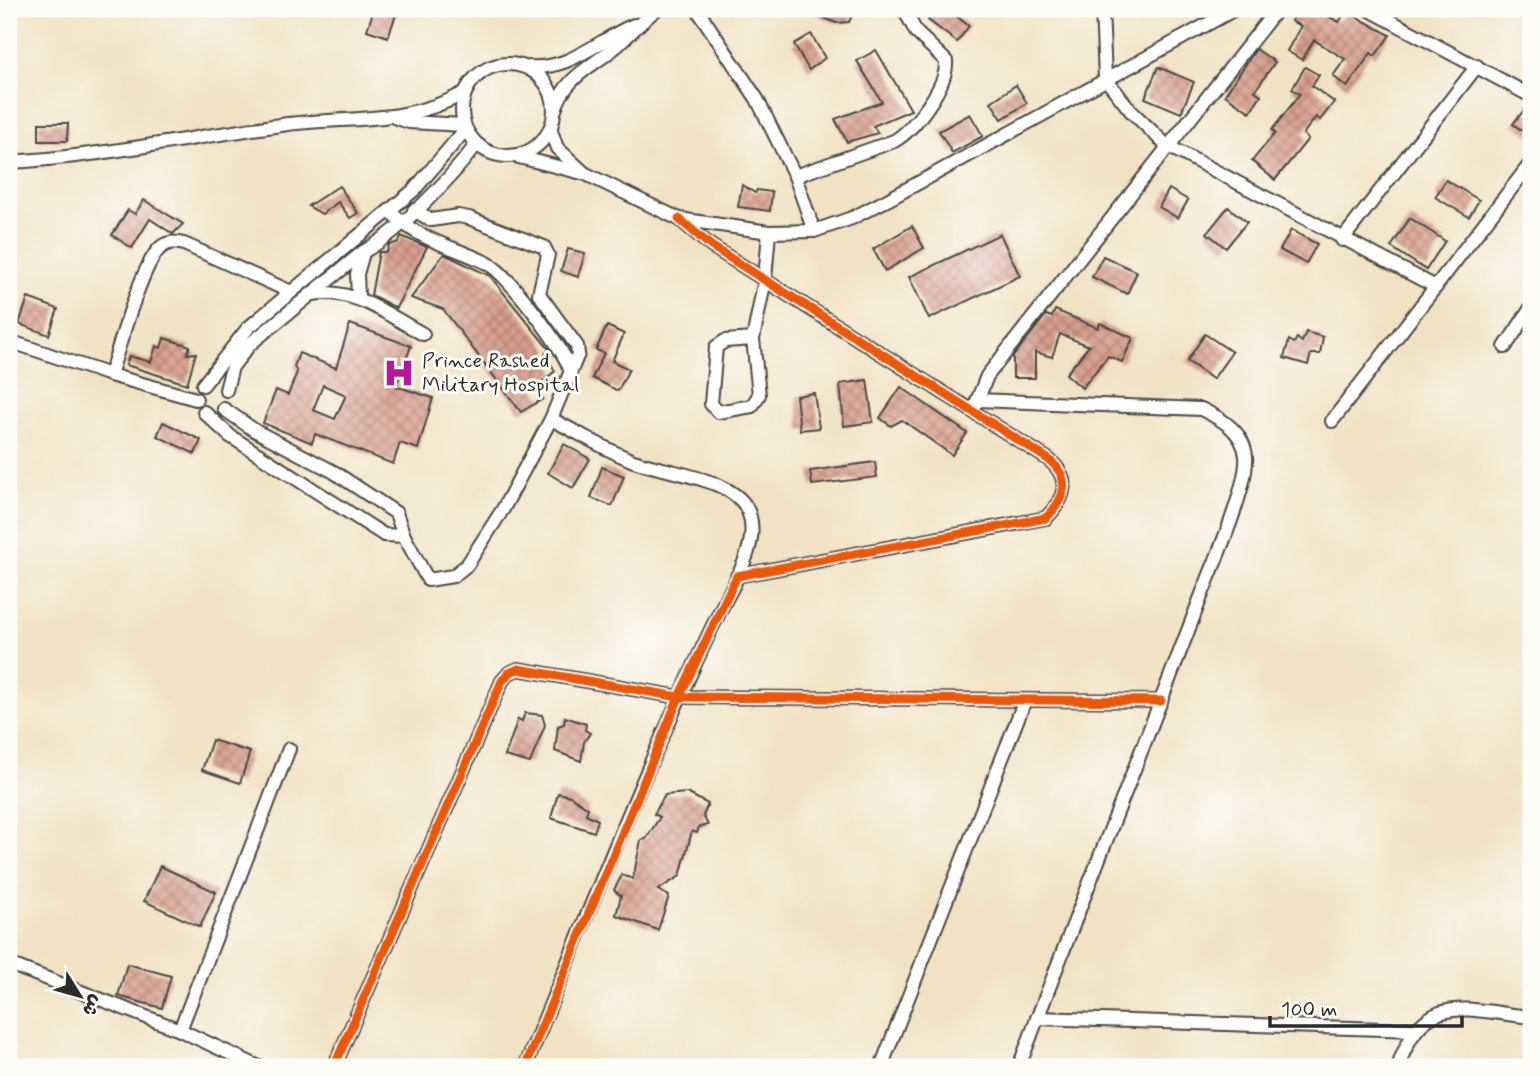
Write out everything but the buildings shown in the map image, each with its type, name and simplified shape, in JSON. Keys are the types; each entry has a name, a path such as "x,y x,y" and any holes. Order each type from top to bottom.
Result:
{"street":[{"path":"515,156 530,151 542,141 551,128 564,87 619,44 657,9"},
{"path":"697,9 757,99 795,176 814,231"},
{"path":"795,176 894,141 909,133 922,115 945,73 946,61 916,32 904,9"},
{"path":"1102,9 1105,78 1131,111 1166,145 1436,288"},
{"path":"679,219 769,232 814,231 852,218 1235,9"},
{"path":"976,405 987,376 1166,145 1277,9"},
{"path":"1368,9 1531,96"},
{"path":"9,162 291,124 393,117 436,106 464,93 482,70 496,64 547,67 568,62 614,33 638,24"},
{"path":"526,66 548,85 554,114"},
{"path":"1342,240 1477,66"},
{"path":"464,93 461,110 464,128 476,145 501,156 515,156 586,174 679,219 711,246 976,405 1060,468 1064,478 1064,495 1046,518 737,576"},
{"path":"393,117 409,122 464,128"},
{"path":"196,399 232,345 289,291 390,211 422,181 464,128"},
{"path":"551,128 557,148 586,174"},
{"path":"204,412 215,414 224,409 228,400 226,390 232,367 239,355 363,252 379,243 476,145"},
{"path":"1332,421 1531,163"},
{"path":"224,409 254,430 334,471 396,513 404,536 428,580 453,576 467,565 503,509 551,419 570,370 578,359 577,346 539,294 548,255 544,247 469,218 458,216 431,220 414,210"},
{"path":"390,211 420,235 496,270 564,352 570,370"},
{"path":"753,339 725,341 716,347 711,404 718,412 752,406 757,402 753,339 765,279 769,232"},
{"path":"110,375 136,296 158,249 170,242 184,244 289,291"},
{"path":"358,297 357,274 363,252"},
{"path":"312,294 338,292 358,297 369,307 423,334"},
{"path":"1505,347 1531,308"},
{"path":"9,341 110,375 196,399 204,412 230,436 384,535 404,536"},
{"path":"203,385 213,382 226,390"},
{"path":"976,405 1201,409 1220,418 1237,432 1246,453 1246,473 1019,1067"},
{"path":"524,1067 679,697 737,576 752,538 752,519 745,505 733,493 715,484 631,460 551,419"},
{"path":"334,1067 502,681 509,673 518,669 679,697 1161,701"},
{"path":"881,1067 1025,700"},
{"path":"180,1030 289,749"},
{"path":"9,964 180,1030 259,1067"},
{"path":"1398,1067 1415,1030 1429,1015 1452,1009 1531,1017"},
{"path":"1037,1018 1415,1030"}],"cycle path":[{"path":"525,1067 679,697 737,576 1046,518 1058,503 1064,488 1061,473 1048,459 711,246 679,219"},
{"path":"334,1067 502,681 509,673 518,669 679,697 1161,701"}],"place":[{"name":"Prince Rashed Military Hospital","path":"399,373"}]}
